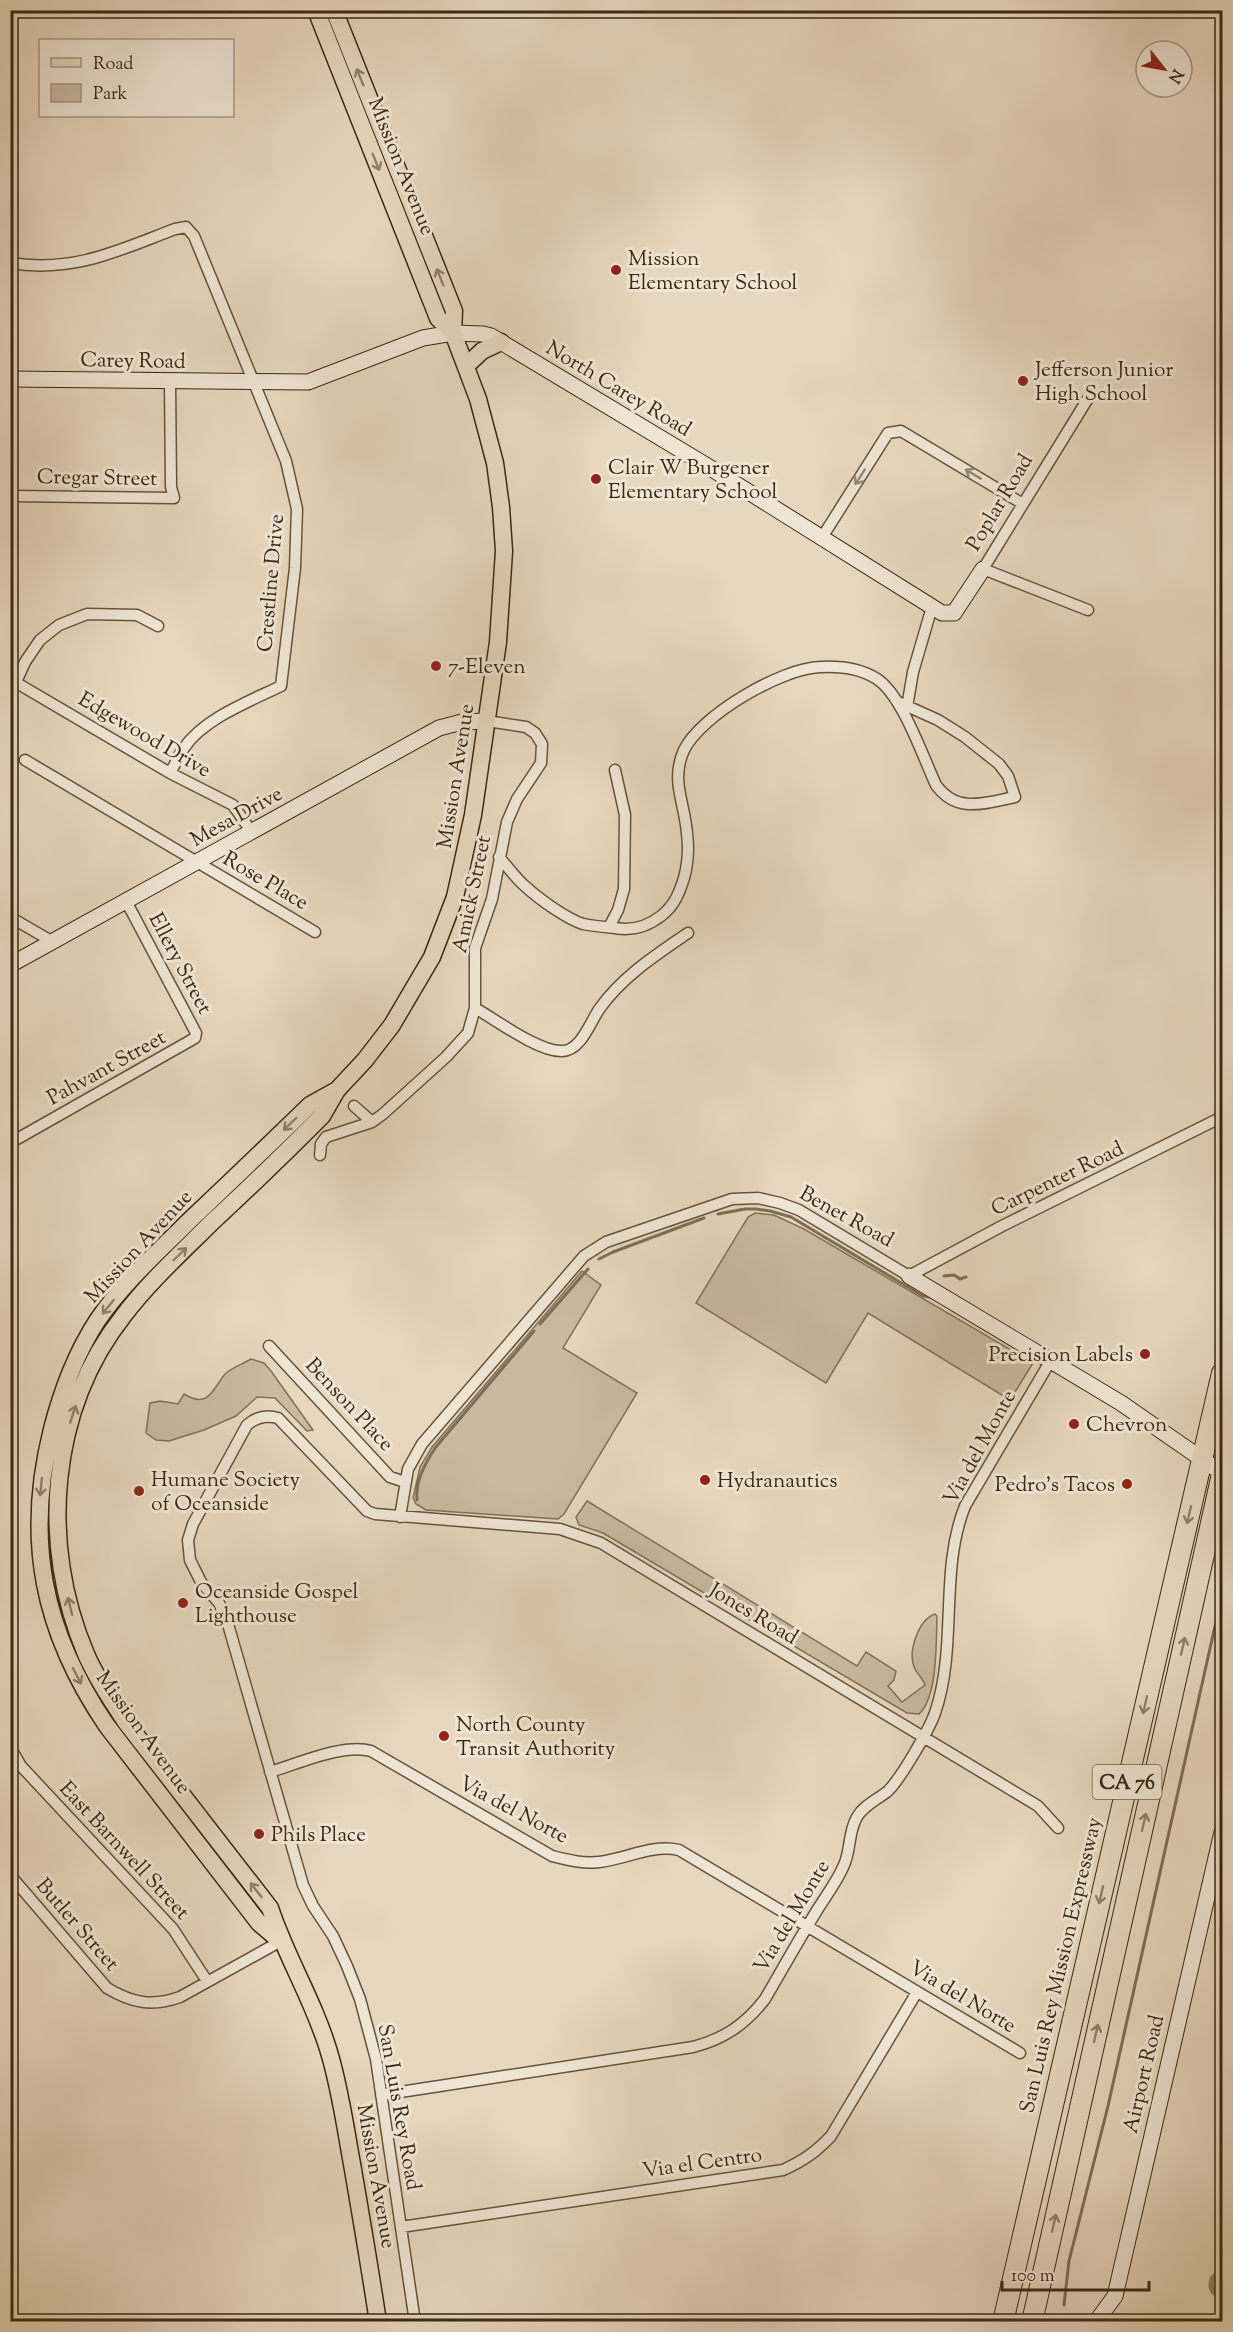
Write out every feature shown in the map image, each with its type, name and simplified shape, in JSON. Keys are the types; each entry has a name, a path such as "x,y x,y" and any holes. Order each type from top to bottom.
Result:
{"highway":[{"name":"San Luis Rey Mission Expressway","path":"1003,2322 1222,1374"},
{"name":"CA 76","path":"1032,2322 1222,1474"}],"main road":[{"name":"Mission Avenue","path":"316,10 437,316 453,333 466,366 490,443 498,484 503,528 503,594 487,722 465,857 440,937 420,979 392,1024 365,1060 337,1090 322,1116 151,1281 122,1316 98,1352 72,1416 61,1459 56,1501 61,1571 73,1617 91,1664 125,1720 270,1908 281,1941 312,2003 334,2073 365,2235 378,2322"},
{"name":"Mission Avenue","path":"334,10 454,311 453,333"},
{"path":"466,366 482,351 501,342"}],"street":[{"name":"Crestline Drive","path":"10,263 55,266 94,260 175,229 186,227 194,236 286,461 297,509 295,568 281,686 199,731 184,748 170,773"},
{"name":"North Carey Road","path":"255,382 308,382 423,338 453,333 483,334 501,342 701,462 932,607"},
{"name":"Carey Road","path":"10,379 255,382"},
{"name":"Cregar Street","path":"10,496 174,498 171,487 170,382"},
{"name":"Poplar Road","path":"932,607 942,613 954,613 1092,392"},
{"path":"821,539 886,435 894,430 901,431 1023,504"},
{"path":"983,569 1088,610"},
{"path":"903,705 932,607"},
{"path":"13,680 40,640 59,625 87,614 137,615 158,626"},
{"path":"499,857 525,887 582,923 628,930 651,924 669,910 679,895 688,861 687,831 681,809 678,767 691,738 716,715 742,696 788,674 819,667 857,669 879,680 903,705 936,785 944,795 961,804 977,804 1015,797 1008,776 999,764 965,737 938,720 903,705"},
{"name":"Edgewood Drive","path":"13,680 170,773 233,805 251,831"},
{"name":"Mesa Drive","path":"10,965 440,728 462,722 487,722"},
{"name":"Amick Street","path":"320,1155 321,1144 326,1137 372,1122 446,1057 468,1033 475,1008 475,948 492,899 507,822 517,799 542,763 543,749 535,733 526,727 487,722"},
{"name":"Rose Place","path":"25,760 315,932"},
{"path":"609,927 618,910 624,889 625,815 615,770"},
{"name":"Ellery Street","path":"126,901 196,1033 195,1038 189,1043"},
{"path":"10,917 53,942"},
{"path":"475,1008 542,1047 563,1051 576,1046 600,1008 633,973 688,933"},
{"name":"Pahvant Street","path":"10,1143 189,1043"},
{"path":"354,1106 372,1122"},
{"name":"Carpenter Road","path":"909,1276 982,1236 1222,1117"},
{"name":"Benet Road","path":"400,1517 408,1468 422,1444 584,1256 606,1242 732,1199 758,1198 799,1210 1121,1403 1222,1474"},
{"name":"Benson Place","path":"269,1346 390,1477 405,1482"},
{"name":"Via del Monte","path":"381,2095 693,2047 714,2042 736,2029 755,2012 845,1864 857,1816 865,1807 888,1791 897,1780 934,1716 941,1695 946,1666 954,1553 960,1518 1051,1360"},
{"name":"San Luis Rey Road","path":"400,1517 367,1511 278,1418 270,1416 252,1420 247,1425 193,1524 188,1540 190,1560 201,1582 219,1603 228,1624 303,1885 313,1906 333,1936 360,1999 376,2059 415,2322"},
{"name":"Jones Road","path":"400,1517 560,1529 601,1543 1038,1806 1058,1827"},
{"name":"East Barnwell Street","path":"10,1747 21,1766 173,1929 207,1981"},
{"name":"Via del Norte","path":"270,1772 344,1750 363,1749 552,1856 581,1863 601,1862 663,1847 679,1850 1020,2053"},
{"name":"Airport Road","path":"1096,2322 1114,2296 1222,1832"},
{"name":"Butler Street","path":"10,1875 107,1988 120,1996 144,2004 164,2003 180,1997 281,1941"},
{"name":"Via el Centro","path":"401,2227 783,2170 805,2160 831,2136 917,1992"}],"green space":[{"path":"755,1213 774,1215 804,1229 1033,1363 1010,1400 868,1313 826,1383 696,1303 748,1217"},
{"path":"582,1271 601,1285 563,1348 637,1393 564,1514 558,1519 426,1510 416,1504 413,1498 420,1467 432,1447"},
{"path":"251,1359 264,1363 271,1371 313,1430 307,1431 275,1398 257,1397 236,1416 204,1430 169,1441 156,1440 146,1433 150,1403 160,1401 178,1404 184,1394 192,1398 205,1398 225,1374"},
{"path":"587,1501 857,1666 866,1652 896,1671 894,1680 888,1686 902,1702 925,1685 915,1669 913,1646 919,1630 929,1617 935,1614 937,1616 935,1668 930,1695 925,1706 919,1714 907,1713 603,1533 579,1525 576,1517"}],"waterway":[{"path":"718,1214 756,1209 791,1217 923,1296 930,1297"},
{"path":"599,1259 704,1218"},
{"path":"540,1324 588,1269"},
{"path":"944,1276 954,1275 960,1279 966,1277"},
{"path":"417,1500 419,1479 435,1448 534,1331"},
{"path":"1064,2305 1069,2261 1108,2106 1215,1626 1222,1613"}],"place":[{"name":"Mission Elementary School","path":"616,270"},
{"name":"Jefferson Junior High School","path":"1023,381"},
{"name":"Clair W Burgener Elementary School","path":"596,479"},
{"name":"7-Eleven","path":"436,666"},
{"name":"Precision Labels","path":"1145,1354"},
{"name":"Chevron","path":"1074,1424"},
{"name":"Hydranautics","path":"705,1480"},
{"name":"Pedro's Tacos","path":"1127,1484"},
{"name":"Humane Society of Oceanside","path":"139,1491"},
{"name":"Oceanside Gospel Lighthouse","path":"183,1603"},
{"name":"North County Transit Authority","path":"444,1736"},
{"name":"Phils Place","path":"259,1834"}]}
